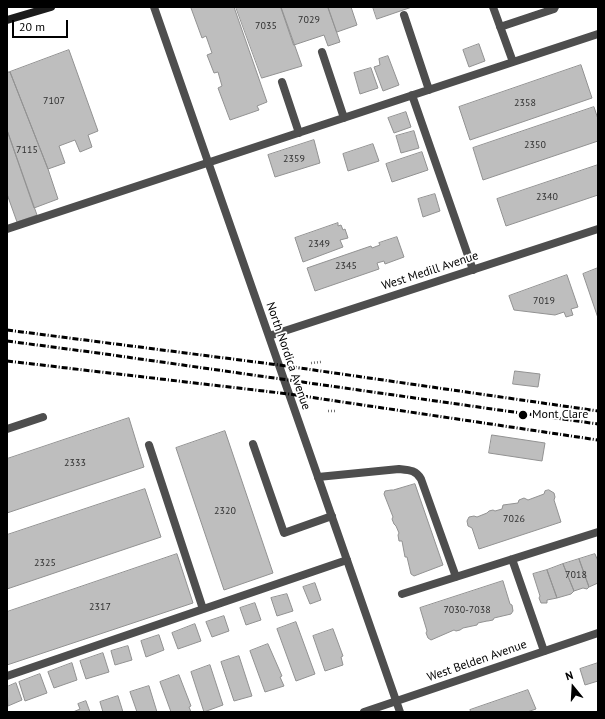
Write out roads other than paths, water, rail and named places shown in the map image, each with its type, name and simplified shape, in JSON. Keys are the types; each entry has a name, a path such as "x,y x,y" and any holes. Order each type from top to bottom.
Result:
{"main road":[{"path":"7,20 51,7"}],"street":[{"name":"North Nordica Avenue","path":"154,7 400,712"},
{"path":"500,27 554,9 555,7"},
{"path":"496,8 500,27 513,62"},
{"path":"404,16 429,90"},
{"path":"7,229 598,34"},
{"path":"322,52 344,118"},
{"path":"282,82 298,133"},
{"path":"412,95 473,270"},
{"name":"West Medill Avenue","path":"269,336 598,228"},
{"path":"7,429 43,417"},
{"path":"253,444 284,533 332,516"},
{"path":"149,445 203,609"},
{"path":"318,477 399,469 412,470 418,473 422,479 456,577"},
{"path":"402,594 598,532"},
{"path":"512,559 544,651"},
{"path":"7,676 347,560"},
{"name":"West Belden Avenue","path":"364,712 598,633"}],"railway":[{"path":"7,330 279,365 598,411"},
{"path":"7,341 598,424"},
{"path":"7,361 289,394 598,440"}],"place":[{"name":"Mont Clare","path":"523,415"}]}
